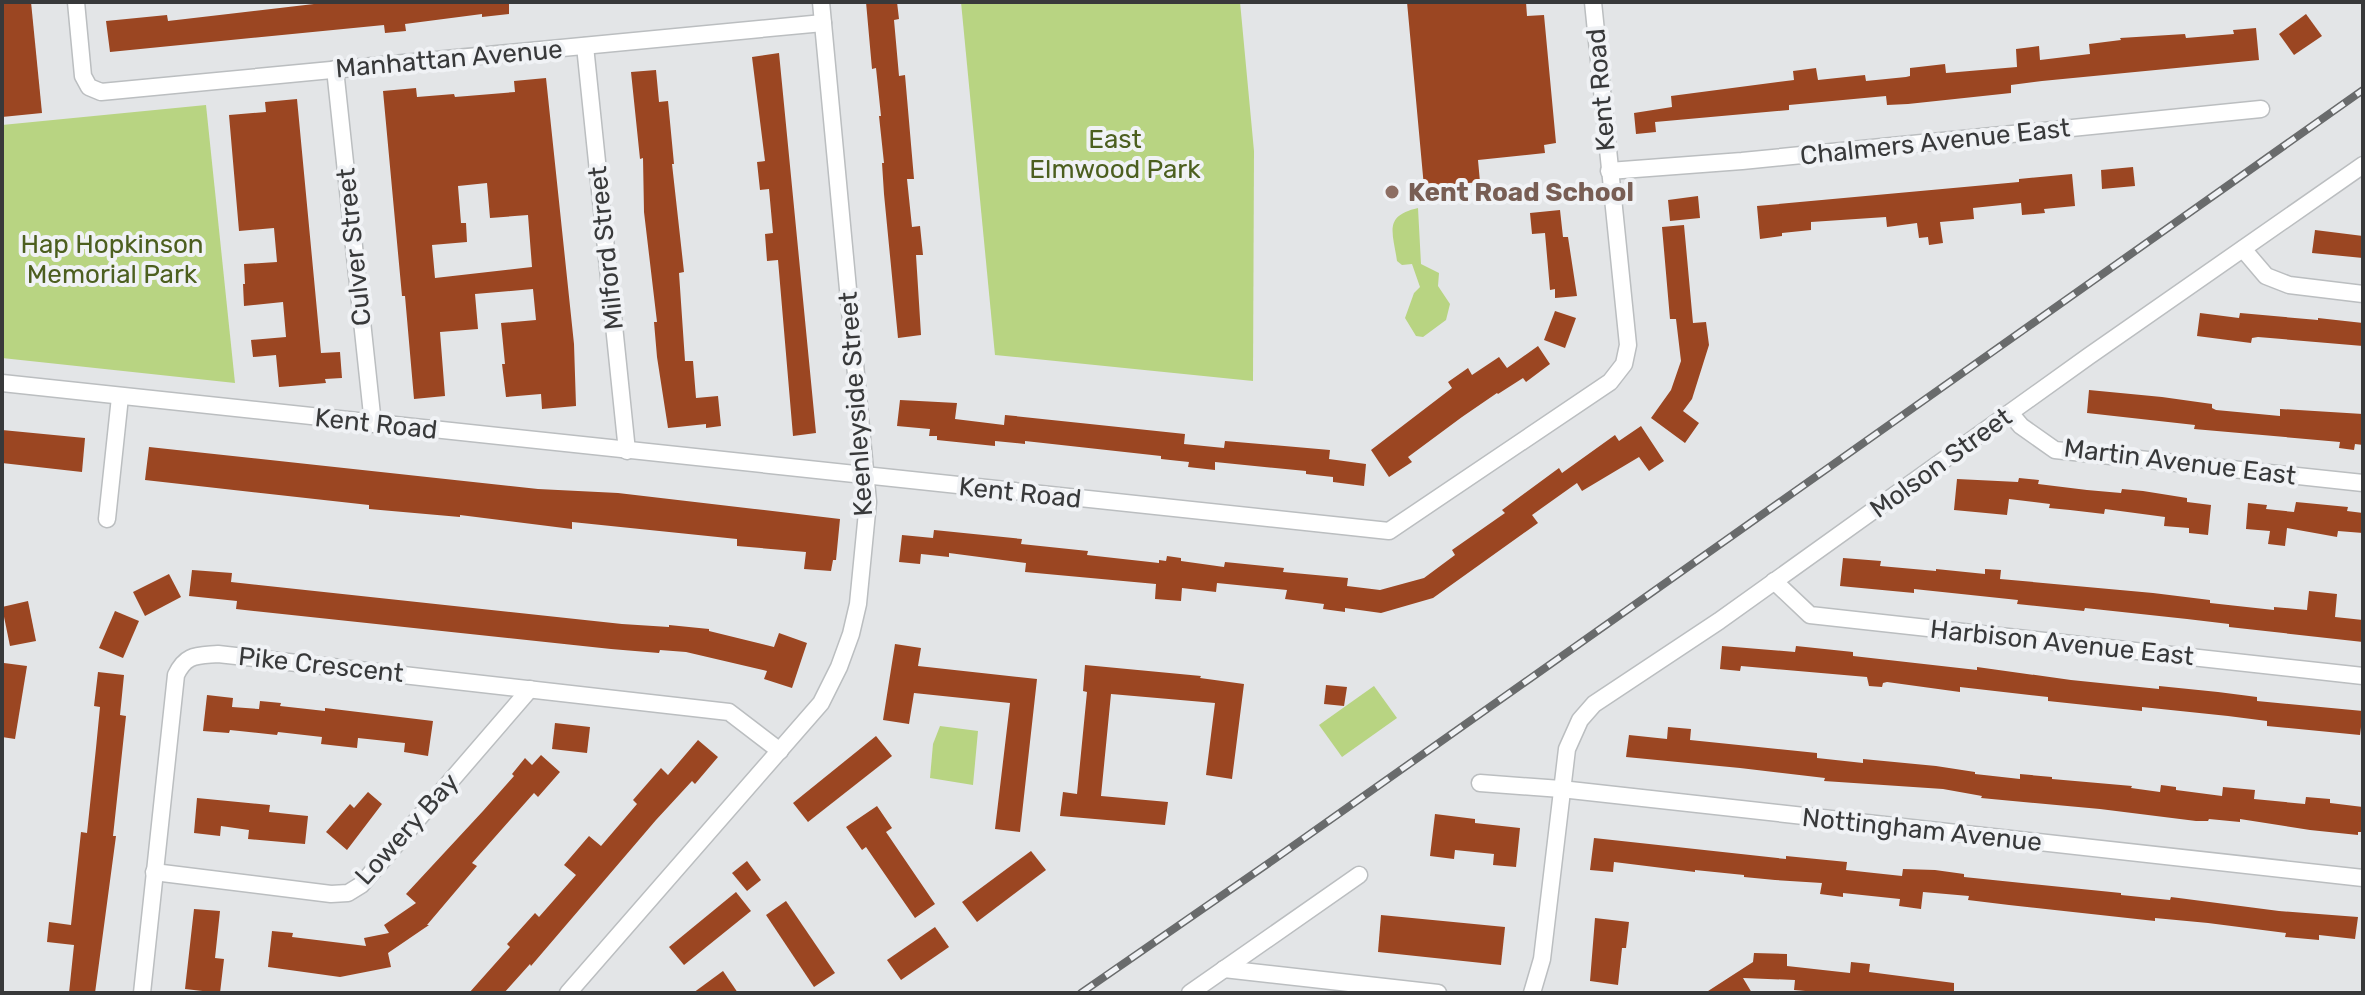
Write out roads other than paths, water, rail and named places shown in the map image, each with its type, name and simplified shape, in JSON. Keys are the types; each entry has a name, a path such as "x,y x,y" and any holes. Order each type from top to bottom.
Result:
{"street":[{"name":"Manhattan Avenue","path":"76,2 83,76 95,90 108,92 823,23"},
{"name":"Keenleyside Street","path":"568,993 821,703 851,634 858,604 868,502 867,477 821,2"},
{"name":"Kent Road","path":"2,383 1389,531 1610,382 1624,364 1628,345 1593,2"},
{"name":"Milford Street","path":"585,46 627,451"},
{"name":"Culver Street","path":"335,69 373,424"},
{"name":"Chalmers Avenue East","path":"1609,171 1742,161 2261,109"},
{"name":"Molson Street","path":"1532,993 1542,959 1567,749 1580,720 1594,704 1774,581 2363,165"},
{"path":"2243,249 2266,276 2289,285 2363,294"},
{"path":"107,519 120,397"},
{"name":"Martin Avenue East","path":"2010,413 2021,426 2055,450 2363,483"},
{"name":"Harbison Avenue East","path":"1774,581 1810,615 2363,676"},
{"name":"Pike Crescent","path":"142,993 176,675 182,662 196,656 218,654 729,712 780,751"},
{"name":"Lowery Bay","path":"154,872 331,894 348,893 361,885 530,689"},
{"name":"Nottingham Avenue","path":"1480,783 1561,789 2363,878"},
{"path":"1190,993 1359,875"},
{"path":"1224,969 1438,993"}],"railway":[{"path":"1081,993 2363,90"}],"place":[{"name":"Kent Road School","path":"1392,192"}],"park label":[{"name":"East Elmwood Park","path":"1115,154"},
{"name":"Hap Hopkinson Memorial Park","path":"112,259"}]}
